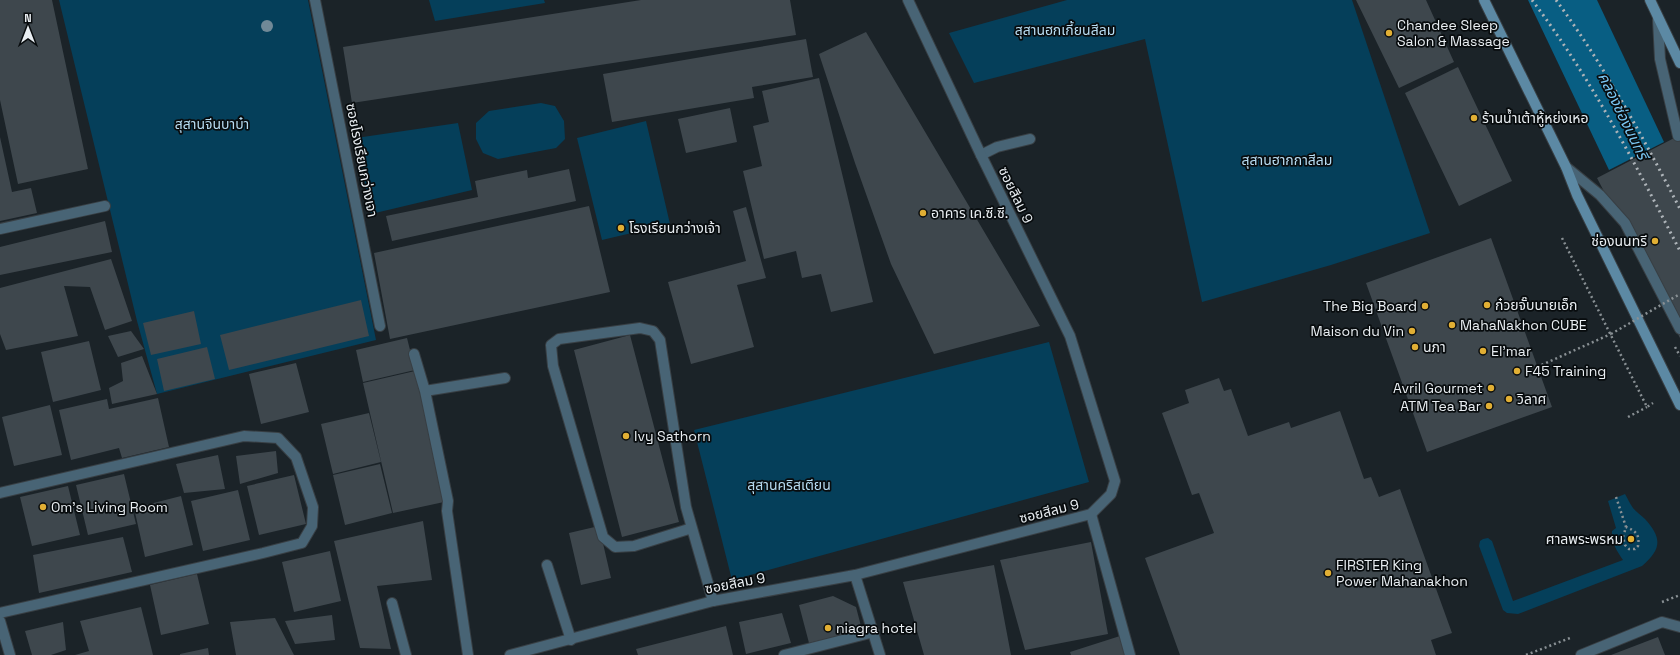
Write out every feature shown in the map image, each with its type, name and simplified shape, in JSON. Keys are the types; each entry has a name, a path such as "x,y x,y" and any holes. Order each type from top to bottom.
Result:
{"main road":[{"path":"1484,0 1566,167 1577,195 1680,405"},
{"path":"1650,0 1658,20 1680,63"}],"street":[{"name":"ซอยโรงเรียนกว่างเจา","path":"315,0 380,326"},
{"name":"ซอยสีลม 9","path":"510,655 571,640 712,601 855,575 1091,514 1111,494 1115,482 1070,336 981,155 908,0"},
{"path":"1658,20 1660,60 1678,136"},
{"path":"981,155 997,147 1030,139"},
{"path":"1566,167 1600,195 1625,223 1680,329"},
{"path":"0,229 105,206"},
{"path":"692,528 634,546 615,547 603,537 553,366 551,345 559,339 640,328 653,331 660,340 686,507 692,528 712,601"},
{"path":"414,354 425,391 448,501 447,511 468,655"},
{"path":"425,391 505,378"},
{"path":"0,493 244,436 278,438 296,457 313,507 312,526 302,543 0,613"},
{"path":"1091,514 1130,655"},
{"path":"547,564 571,640"},
{"path":"855,575 880,655"},
{"path":"392,603 406,655"},
{"path":"0,621 10,655"},
{"path":"1580,655 1662,622 1678,625"},
{"path":"784,655 874,632"}],"path":[{"path":"1562,238 1647,407"},
{"path":"1537,367 1611,334 1680,294"},
{"path":"1628,417 1653,403"},
{"path":"1616,498 1626,527 1623,537 1625,545 1629,549 1635,549 1638,546 1640,539 1635,530 1626,527"}],"green space":[{"name":"สุสานจีนบาบ๋า","path":"59,0 308,0 376,340 157,394 137,321"},
{"path":"429,0 544,0 545,3 435,21"},
{"name":"สุสานฮากกาสีลม","path":"1067,0 1352,0 1430,233 1331,265 1202,302 1145,39 974,83 949,33"},
{"path":"541,103 555,106 564,121 565,139 556,148 498,159 483,153 476,139 476,123 489,111"},
{"path":"646,121 670,224 602,240 577,138"},
{"path":"458,123 472,190 371,214 356,138"},
{"name":"สุสานคริสเตียน","path":"1049,342 1089,482 732,580 694,430"},
{"path":"1625,494 1633,508 1645,519 1655,532 1657,538 1656,549 1649,560 1642,566 1518,614 1507,613 1503,610 1479,546 1480,541 1488,538 1492,541 1513,601 1623,560 1613,543 1612,531 1616,528 1608,501"}],"water":[{"name":"คลองช่องนนทรี","path":"1528,0 1597,0 1664,142 1609,170"}],"building":[{"path":"0,0 52,0 88,169 18,184 0,100"},
{"path":"641,0 790,0 796,35 352,103 343,47"},
{"path":"1356,0 1426,0 1454,62 1399,88"},
{"name":"อาคาร เค.ซี.ซี.","path":"866,32 1040,326 934,354 891,264 855,163 819,54"},
{"path":"806,39 813,77 752,87 754,98 612,122 603,74"},
{"path":"1458,67 1512,181 1459,206 1405,93"},
{"path":"819,78 873,302 831,312 821,274 802,278 796,251 764,259 743,171 762,166 753,126 769,122 762,91"},
{"path":"730,108 737,142 686,153 678,119"},
{"name":"ช่องนนทรี","path":"1680,135 1680,338 1597,178"},
{"path":"0,137 12,192 31,188 37,213 0,221"},
{"path":"569,169 576,201 392,241 386,216 478,197 475,181 527,170 528,178"},
{"path":"589,206 610,292 390,339 374,253"},
{"path":"746,207 766,278 737,285 754,347 691,364 668,282 746,261 733,211"},
{"path":"105,221 112,252 0,275 0,247"},
{"name":"MahaNakhon CUBE","path":"1491,238 1552,407 1427,452 1366,283"},
{"path":"111,259 132,321 105,330 90,287 64,286 78,336 6,350 0,334 0,288"},
{"path":"361,300 369,336 229,370 220,335"},
{"path":"194,311 201,344 151,355 143,323"},
{"path":"131,331 144,349 118,357 108,336"},
{"name":"Ivy Sathorn","path":"630,335 679,522 622,537 574,350"},
{"path":"407,338 415,370 363,382 356,350"},
{"path":"89,341 101,390 53,402 41,352"},
{"path":"207,347 215,379 164,391 157,359"},
{"path":"142,356 157,394 112,404 109,388 123,381 121,363"},
{"path":"296,363 309,412 261,424 249,374"},
{"path":"415,371 444,502 393,513 363,383"},
{"path":"1219,378 1224,391 1231,389 1248,436 1289,422 1291,428 1340,411 1364,479 1371,477 1379,497 1400,489 1452,633 1431,640 1436,655 1180,655 1145,558 1214,533 1199,493 1192,495 1162,413 1189,403 1185,390"},
{"path":"158,398 169,447 122,458 119,448 71,460 59,410 107,399 109,409"},
{"path":"50,405 62,455 14,466 2,417"},
{"path":"369,413 381,462 333,474 321,424"},
{"path":"276,451 278,473 240,484 236,456"},
{"path":"218,455 225,489 184,493 176,464"},
{"path":"380,464 392,513 345,525 333,475"},
{"path":"124,474 136,524 88,535 76,485"},
{"path":"294,475 306,524 259,535 247,486"},
{"path":"68,486 80,535 32,546 20,497"},
{"path":"238,490 250,540 203,551 191,501"},
{"path":"181,496 193,545 145,557 134,508"},
{"path":"423,521 432,580 377,586 391,649 360,648 334,541"},
{"path":"599,526 611,578 581,585 569,533"},
{"path":"123,537 132,572 39,593 33,555"},
{"path":"1091,542 1108,634 1025,650 1000,560"},
{"path":"330,551 341,601 294,612 282,562"},
{"path":"994,565 1011,655 924,655 903,582"},
{"path":"197,574 209,624 161,635 150,585"},
{"path":"833,596 856,607 862,630 809,643 799,605"},
{"path":"141,607 153,655 75,655 89,651 80,621"},
{"path":"782,613 791,643 746,654 739,622"},
{"path":"332,615 335,640 295,644 285,621"},
{"path":"275,618 294,655 236,655 230,622"},
{"path":"63,622 66,650 51,655 32,655 25,631"},
{"path":"726,626 733,655 638,655 636,649"},
{"path":"1120,636 1127,655 1071,655 1070,652"},
{"path":"1658,637 1665,655 1611,655"},
{"path":"208,648 209,655 180,655 180,654"}],"railway":[{"path":"1532,0 1574,60 1612,122 1680,251"},
{"path":"1556,0 1607,76 1652,155 1680,209"}],"place":[{"name":"Chandee Sleep Salon & Massage","path":"1389,33"},
{"name":"ร้านน้ำเต้าหู้หย่งเหอ","path":"1474,118"},
{"name":"อาคาร เค.ซี.ซี.","path":"923,213"},
{"name":"โรงเรียนกว่างเจ้า","path":"621,228"},
{"name":"ช่องนนทรี","path":"1655,241"},
{"name":"ก๋วยจั๊บนายเอ็ก","path":"1487,305"},
{"name":"The Big Board","path":"1425,306"},
{"name":"MahaNakhon CUBE","path":"1452,325"},
{"name":"Maison du Vin","path":"1412,331"},
{"name":"นภา","path":"1415,347"},
{"name":"El'mar","path":"1483,351"},
{"name":"F45 Training","path":"1517,371"},
{"name":"Avril Gourmet","path":"1491,388"},
{"name":"วิลาศ","path":"1509,399"},
{"name":"ATM Tea Bar","path":"1489,406"},
{"name":"Ivy Sathorn","path":"626,436"},
{"name":"Om’s Living Room","path":"43,507"},
{"name":"ศาลพระพรหม","path":"1631,539"},
{"name":"FIRSTER King Power Mahanakhon","path":"1328,573"},
{"name":"niagra hotel","path":"828,628"}],"park label":[{"name":"สุสานฮกเกี้ยนสีลม","path":"1065,30"}]}
